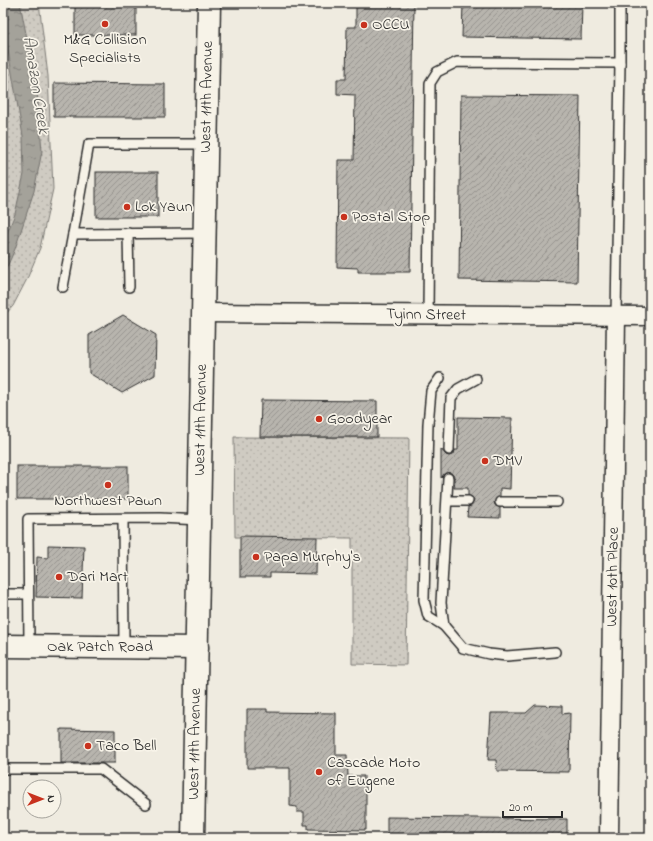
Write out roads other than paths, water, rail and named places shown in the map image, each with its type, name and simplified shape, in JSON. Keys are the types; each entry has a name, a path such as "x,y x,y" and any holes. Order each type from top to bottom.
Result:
{"main road":[{"name":"West 11th Avenue","path":"193,838 209,3"},
{"name":"Oak Patch Road","path":"3,646 197,648"}],"street":[{"name":"Tyinn Street","path":"202,313 650,316"},
{"name":"West 10th Place","path":"609,838 616,316"}],"lane":[{"path":"616,316 620,3"},
{"path":"428,315 430,83 437,72 458,62 620,63"},
{"path":"63,287 89,144 206,144"},
{"path":"128,233 129,287"},
{"path":"73,234 204,233"},
{"path":"440,378 431,391 428,424 424,600 428,616 444,626 463,648 489,654 507,656 555,652"},
{"path":"449,450 450,398 458,389 476,379"},
{"path":"444,626 441,603 445,516 448,501 448,478"},
{"path":"448,501 468,501"},
{"path":"500,502 557,502"},
{"path":"29,646 28,519 160,518 200,520"},
{"path":"123,519 124,647"},
{"path":"3,594 28,594"},
{"path":"3,769 101,769 146,804"}],"water":[{"name":"Amazon Creek","path":"3,3 20,3 37,90 42,151 34,191 15,249 3,276 3,243 15,214 24,174 23,136 3,22"}],"place":[{"name":"M&G Collision Specialists","path":"105,24"},
{"name":"OCCU","path":"364,25"},
{"name":"Lok Yaun","path":"127,207"},
{"name":"Postal Stop","path":"344,217"},
{"name":"Goodyear","path":"319,419"},
{"name":"DMV","path":"485,461"},
{"name":"Northwest Pawn","path":"108,485"},
{"name":"Papa Murphy's","path":"256,557"},
{"name":"Dari Mart","path":"59,577"},
{"name":"Taco Bell","path":"88,746"},
{"name":"Cascade Moto of Eugene","path":"319,772"}]}
